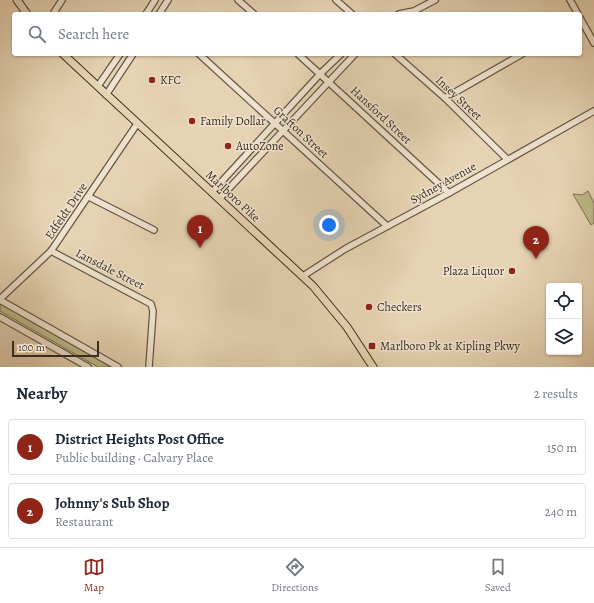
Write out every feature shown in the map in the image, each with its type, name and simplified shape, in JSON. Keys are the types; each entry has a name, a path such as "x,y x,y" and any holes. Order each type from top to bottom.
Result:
{"main road":[{"path":"17,0 26,12"},
{"name":"Marlboro Pike","path":"65,56 303,276 332,307 373,367"}],"street":[{"path":"54,12 62,0"},
{"path":"148,12 155,0"},
{"path":"160,12 168,0"},
{"path":"238,0 252,12"},
{"path":"336,0 350,12"},
{"path":"415,12 435,0"},
{"path":"570,0 577,12"},
{"path":"582,23 594,43"},
{"path":"98,86 119,56"},
{"path":"106,95 132,56"},
{"name":"Grafton Street","path":"201,56 387,226"},
{"name":"Hansford Street","path":"300,56 449,193"},
{"path":"213,192 320,74 339,56"},
{"path":"220,198 353,56"},
{"name":"Insey Street","path":"397,56 444,98 507,160"},
{"path":"444,98 518,56"},
{"name":"Sydney Avenue","path":"303,276 387,226 449,193 594,111"},
{"name":"Edfeldt Drive","path":"0,300 52,251 137,124"},
{"path":"89,196 154,230"},
{"name":"Lansdale Street","path":"52,251 149,302 152,305 153,311 149,367"},
{"path":"0,300 118,367"},
{"path":"0,317 88,367"}],"shaded area":[{"path":"588,191 594,203 594,223 591,225 573,194 582,195"},
{"path":"0,302 115,367 98,367 0,311"}],"place":[{"name":"KFC","path":"152,80"},
{"name":"Family Dollar","path":"192,121"},
{"name":"AutoZone","path":"228,146"},
{"name":"District Heights Post Office","path":"200,248"},
{"name":"Johnny's Sub Shop","path":"536,259"},
{"name":"Plaza Liquor","path":"512,271"},
{"name":"Checkers","path":"369,307"},
{"name":"Marlboro Pk at Kipling Pkwy","path":"372,346"}]}
